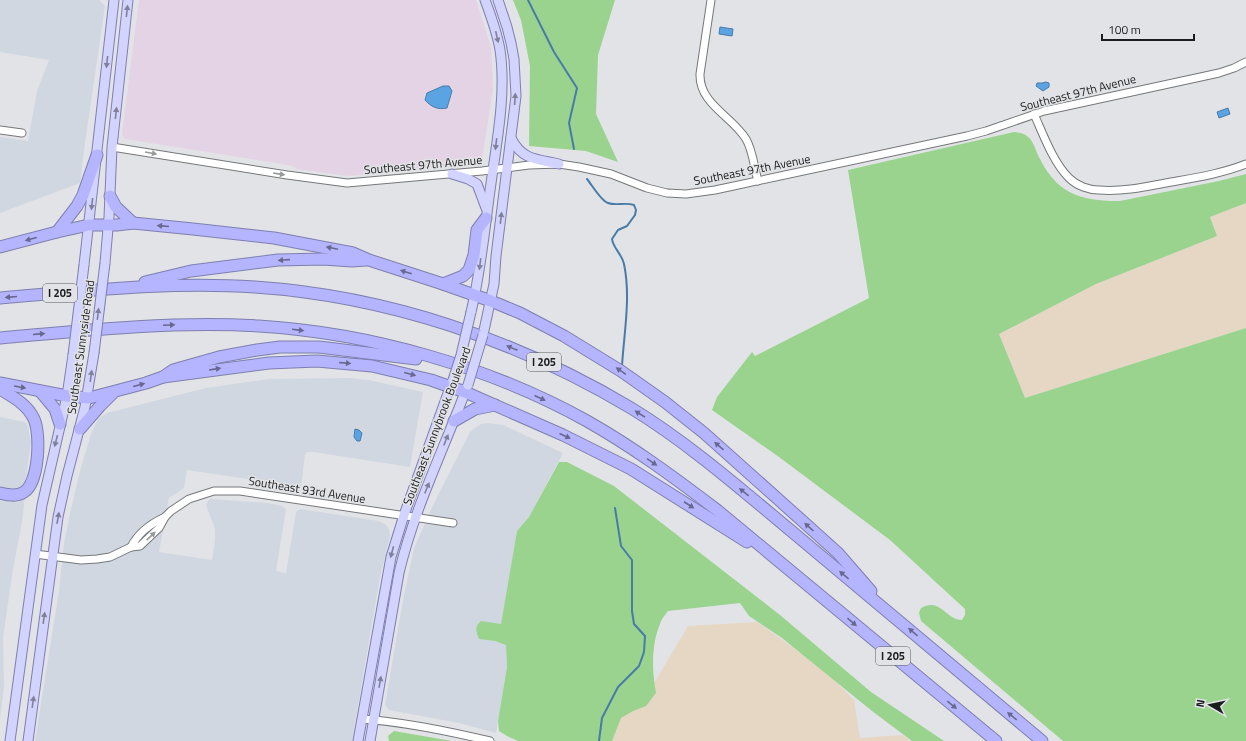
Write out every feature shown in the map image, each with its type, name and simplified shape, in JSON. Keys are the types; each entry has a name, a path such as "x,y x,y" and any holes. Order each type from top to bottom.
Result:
{"highway":[{"path":"57,232 77,206 83,195 97,155"},
{"path":"110,196 116,208 133,223"},
{"path":"444,284 464,276 469,270 474,255 477,230 487,215"},
{"path":"0,247 89,225 116,225 133,223 274,238 353,253 368,260 475,295 520,313 564,336 621,371 665,402 741,465 838,553 896,618"},
{"path":"120,288 191,270 270,261 310,259 352,261 368,260"},
{"name":"I 205","path":"0,298 120,288 182,285 255,287 334,296 416,314 455,326 517,350 605,393 649,420 719,472 1042,741"},
{"name":"I 205","path":"0,338 169,325 261,326 339,335 394,347 450,363 504,382 587,421 626,444 671,475 706,501 996,741"},
{"path":"0,383 67,396 87,398 146,383 173,370 220,357 257,350 286,347 319,347 450,363"},
{"path":"163,376 269,362 317,361 372,366 451,383 467,389 495,405 590,447 631,468 790,570"},
{"path":"0,389 20,401 28,409 36,424 38,440 34,474 29,488 25,492 18,495 0,494"},
{"path":"40,391 55,409 60,424"},
{"path":"80,430 114,392"},
{"path":"454,421 476,409 495,405"}],"main road":[{"name":"Southeast Sunnyside Road","path":"10,741 43,500 67,396 74,355 114,0"},
{"name":"Southeast Sunnyside Road","path":"28,741 52,557 61,503 80,430 94,353 105,263 112,147 128,0"},
{"name":"Southeast Sunnybrook Boulevard","path":"358,741 391,557 404,515 461,355 475,295 493,170 501,104 502,75 497,37 485,0"},
{"name":"Southeast Sunnybrook Boulevard","path":"370,741 403,556 416,517 467,389 488,316 494,284 516,96 514,59 507,27 498,0"},
{"path":"511,138 518,149 524,154 559,164"},
{"path":"452,174 468,179 477,184 487,215"},
{"path":"384,590 388,596 387,612 391,617"}],"street":[{"path":"711,0 700,74 701,83 707,98 739,129 746,139 750,148 758,181"},
{"name":"Southeast 97th Avenue","path":"112,147 272,173 347,183 493,170 529,165 559,164 615,175 647,188 674,194 703,192 967,136 1034,114 1106,96 1219,73 1246,62"},
{"path":"1034,114 1054,156 1064,172 1075,183 1089,189 1105,190 1137,188 1223,172 1246,164"},
{"path":"0,130 22,133"},
{"name":"Southeast 93rd Avenue","path":"35,554 81,560 97,560 116,555 132,547 135,540 154,522 165,517 177,506 195,496 225,490 453,523"},
{"path":"362,719 456,733 490,741"}],"shaded area":[{"path":"0,0 99,0 105,6 80,183 0,213 0,137 28,141 37,91 49,60 0,52"},
{"path":"139,0 476,0 491,47 493,88 482,160 399,172 348,176 297,169 295,167 283,164 125,139 122,134"},
{"path":"1246,203 1246,328 1025,398 999,334 1096,284 1217,236 1210,217"},
{"path":"349,378 369,380 423,392 410,467 307,452 305,455 301,487 187,470 184,488 169,498 159,552 212,560 215,529 206,505 211,499 268,503 282,506 286,509 276,571 286,573 296,512 300,509 379,521 386,525 389,529 390,536 380,577 352,741 35,741 59,591 64,543 81,467 92,431 99,418 107,413 206,388 269,379"},
{"path":"0,417 25,422 28,427 31,442 26,477 22,488 25,497 22,522 13,569 3,638 4,687 0,719"},
{"path":"488,423 503,425 563,453 529,517 517,531 501,625 481,621 479,639 495,641 506,645 507,667 496,733 459,723 389,710 385,705 403,600 414,548 434,503 470,432 481,424"},
{"path":"757,622 823,669 854,700 860,738 903,735 910,741 611,741 627,701 647,695 688,626"}],"green space":[{"path":"513,0 615,0 598,55 596,114 618,162 586,151 529,146 530,66 521,20"},
{"path":"1014,132 1029,137 1040,159 1053,179 1063,188 1086,198 1120,201 1246,174 1246,203 1210,217 1217,236 1096,284 999,334 1025,398 1246,328 1246,741 1063,741 921,621 919,613 921,608 928,605 933,605 956,619 962,620 965,615 965,609 890,540 779,457 712,410 717,397 752,352 755,356 869,298 848,170"},
{"path":"559,462 567,462 614,486 780,615 871,692 944,741 912,741 872,711 782,638 749,616 740,603 668,611 661,622 655,641 653,667 656,693 646,706 621,718 612,741 518,741 499,731 498,721 507,667 506,645 495,641 479,639 476,627 481,621 501,624 517,531 529,517"},
{"path":"394,731 452,741 389,741 388,736"}],"water":[{"path":"720,27 733,29 732,36 719,34"},
{"path":"1037,83 1049,83 1049,87 1043,91 1036,86"},
{"path":"443,86 449,86 452,91 447,108 441,109 425,100 427,93"},
{"path":"1228,108 1230,114 1219,118 1217,112"},
{"path":"355,429 362,433 360,441 357,441 354,437"}],"waterway":[{"path":"528,0 554,52 577,88 569,123 574,149"},
{"path":"587,179 605,202 611,204 634,205 636,210 635,215 627,226 618,230 612,239 623,260 627,289 622,366"},
{"path":"599,741 602,718 618,687 639,666 644,652 645,636 634,624 632,611 632,560 621,546 615,508"}]}
